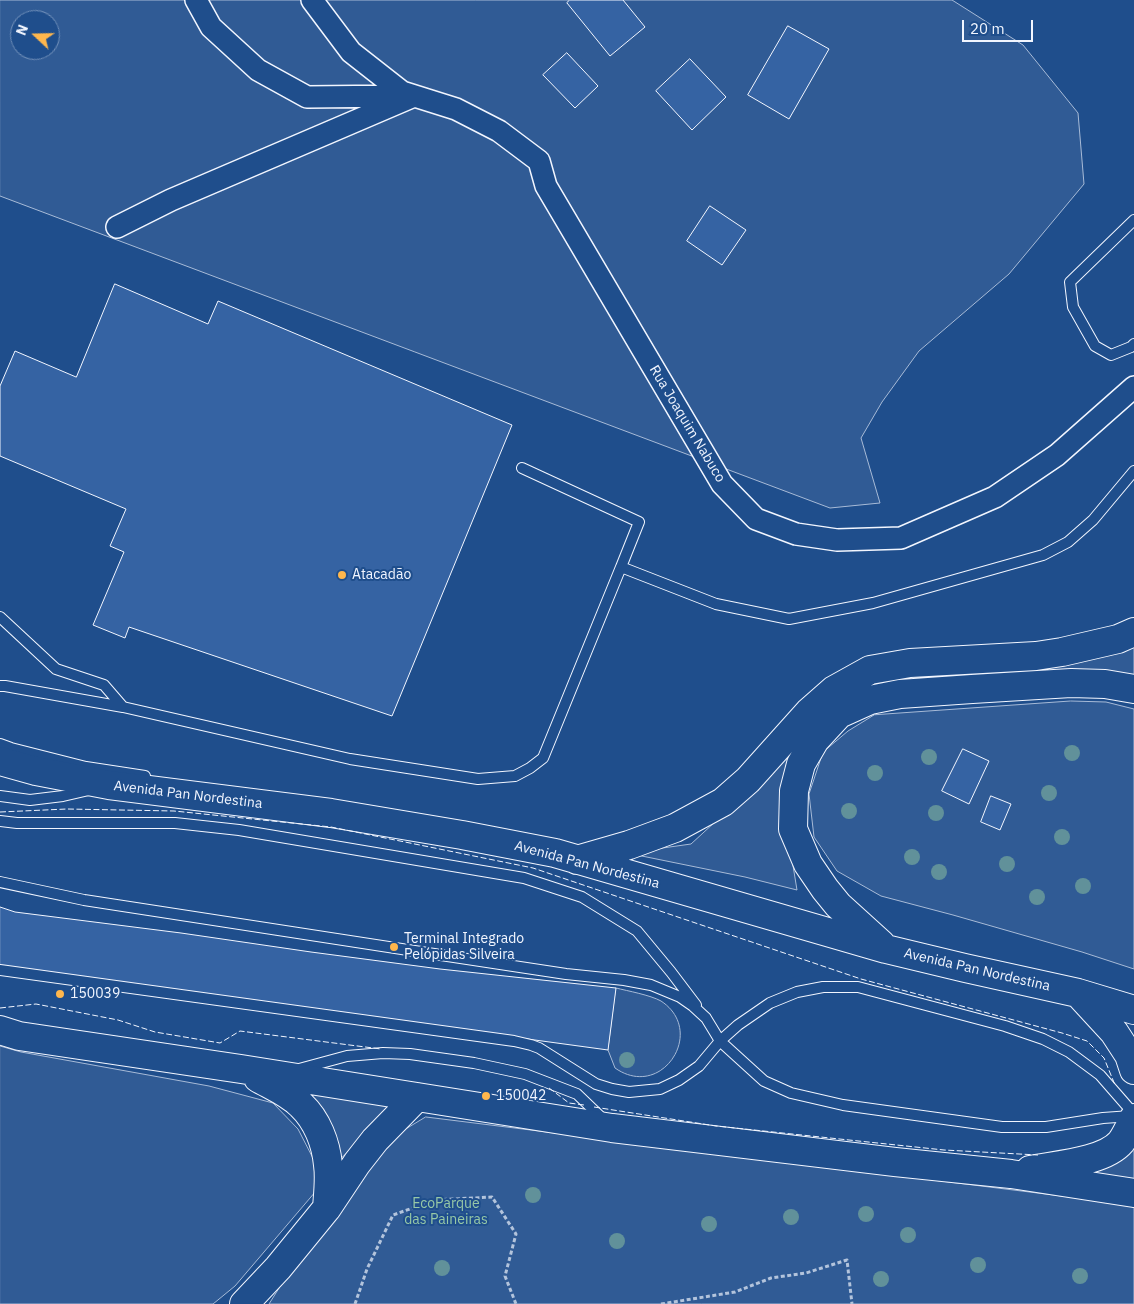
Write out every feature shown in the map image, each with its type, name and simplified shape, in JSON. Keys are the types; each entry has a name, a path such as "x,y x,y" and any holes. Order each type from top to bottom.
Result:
{"highway":[{"path":"577,860 628,845 675,828 723,802 748,780 821,701 834,690 870,670 910,663 1036,656 1118,639 1134,632"},
{"path":"886,949 844,910 825,889 808,864 793,829 794,791 801,764 815,740 839,714 870,700 900,694 1071,683 1105,684 1134,689"},
{"name":"Avenida Pan Nordestina","path":"0,761 36,771 109,785 332,813 555,853 886,949 1078,993 1134,1010"},
{"path":"1078,993 1114,1032 1129,1055 1134,1070"},
{"path":"0,1030 19,1036 612,1128 1011,1174 1134,1193"},
{"path":"241,1069 286,1094 301,1105 313,1120 325,1148 329,1166 327,1208"},
{"path":"244,1304 278,1268 327,1208 374,1140 417,1097"},
{"path":"1011,1174 1092,1158 1110,1151 1121,1142 1134,1116"}],"street":[{"path":"196,0 211,27 258,70 307,96 414,96"},
{"path":"312,0 350,52 402,92 414,96"},
{"path":"117,227 171,200 414,96"},
{"name":"Rua Joaquim Nabuco","path":"414,96 456,109 499,130 539,160 546,186 722,484 756,519 796,534 837,540 902,538 995,496 1057,455 1134,387"}],"lane":[{"path":"1134,220 1070,282 1073,307 1095,346 1111,355 1134,344"},
{"path":"0,686 123,707 350,759 478,779 516,776 543,758 640,522 522,468"},
{"path":"621,567 716,604 789,619 872,603 1042,556 1068,542 1093,520 1134,471"},
{"path":"0,617 56,669 104,684 123,707"},
{"path":"0,744 86,767 154,777"},
{"path":"0,796 30,800 63,796 109,785"},
{"path":"200,786 242,802"},
{"path":"0,820 17,823 175,823 239,830 524,878 582,897 637,932 671,972 706,1018 720,1041 764,1081 791,1093 843,1105 1002,1127 1046,1127 1103,1118 1134,1116"},
{"path":"0,882 84,900 566,974 651,985 680,997 706,1018"},
{"path":"0,970 514,1041 539,1048 596,1084 629,1092 660,1089 679,1080 699,1066 720,1041 770,1003 797,992 823,987 858,987 1005,1026 1043,1039 1069,1052 1100,1075 1134,1116"},
{"path":"278,1075 347,1056 383,1053 410,1054 474,1063 525,1074 577,1094 612,1128"}],"path":[{"path":"355,1304 367,1269 393,1215 435,1200 492,1197 516,1234 505,1276 516,1304"},
{"path":"660,1304 735,1292 771,1278 806,1273 847,1260 852,1304"}],"green space":[{"path":"0,0 952,0 1023,45 1078,113 1084,184 1009,274 919,351 882,402 861,438 880,503 830,508 0,196"},
{"path":"1134,638 1134,677 837,710 787,829 797,890 745,877 627,853 691,844 740,799 775,759 871,679"},
{"path":"1071,701 1106,702 1134,709 1134,969 1082,952 881,896 837,871 814,837 809,794 823,752 848,731 874,715"},
{"path":"616,988 661,1001 674,1014 680,1029 679,1044 673,1058 662,1069 648,1076 632,1076 615,1068 608,1050"},
{"path":"0,1046 21,1052 209,1086 273,1103 298,1129 316,1164 316,1191 235,1286 213,1304 0,1304"},
{"path":"296,1085 402,1101 336,1163"},
{"name":"EcoParque das Paineiras","path":"426,1117 1134,1205 1134,1304 269,1304 286,1277 391,1138"},
{"path":"1134,1141 1134,1179 1074,1172"}],"building":[{"path":"570,0 623,0 645,27 610,56 567,3"},
{"path":"788,26 829,49 789,119 748,95"},
{"path":"567,53 598,86 575,108 543,75"},
{"path":"690,59 726,97 692,130 656,91"},
{"path":"710,206 746,230 722,265 687,241"},
{"path":"115,284 208,324 218,301 512,425 392,716 129,627 125,638 93,625 124,552 110,546 126,509 0,456 0,386 15,351 76,377"},
{"path":"963,749 989,761 969,804 942,791"},
{"path":"991,796 1011,804 1000,830 981,822"},
{"path":"0,907 15,912 440,969 616,988 608,1050 0,967"}],"fence":[{"path":"0,812 67,809 174,811 331,827 533,868 861,979 1087,1041 1104,1058 1115,1085"},
{"path":"0,1008 36,1004 118,1020 155,1032 220,1043 240,1031 381,1049"},
{"path":"549,1088 569,1103 584,1105"},
{"path":"594,1107 716,1126 944,1150 1038,1155"}],"place":[{"name":"Atacadão","path":"342,575"},
{"name":"Terminal Integrado Pelópidas Silveira","path":"394,947"},
{"name":"150039","path":"60,994"},
{"name":"150042","path":"486,1096"}]}
